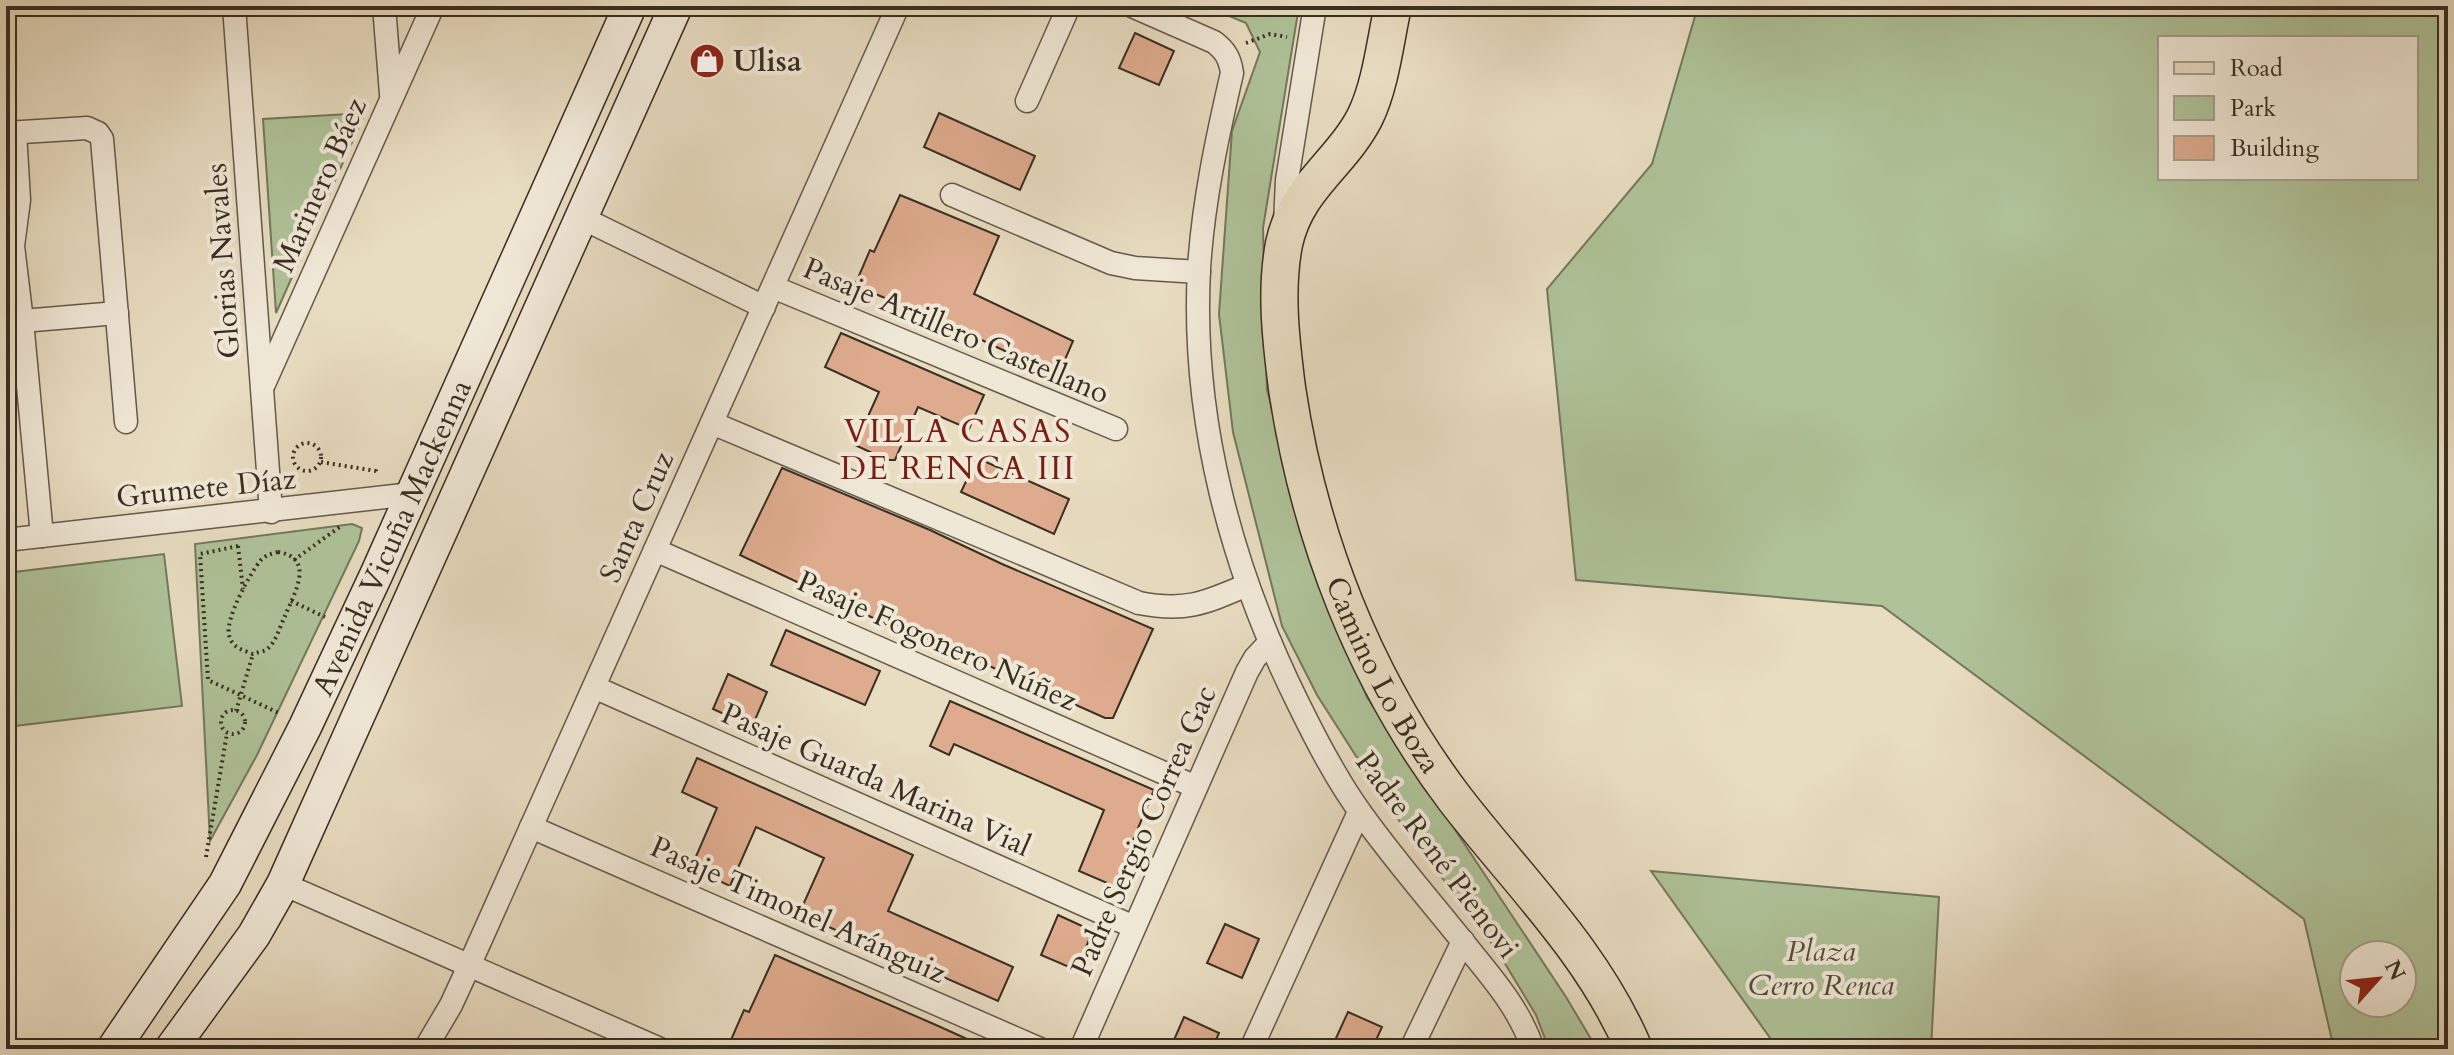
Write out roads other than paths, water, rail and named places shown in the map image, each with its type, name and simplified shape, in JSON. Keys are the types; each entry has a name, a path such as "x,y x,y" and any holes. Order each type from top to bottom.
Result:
{"main road":[{"name":"Camino Lo Boza","path":"1393,6 1372,100 1364,118 1302,199 1285,241 1279,288 1280,329 1291,415 1304,480 1335,580 1395,708 1455,799 1562,928 1602,988 1634,1049"}],"street":[{"name":"Glorias Navales","path":"234,6 271,512"},
{"path":"384,6 391,100"},
{"name":"Marinero Báez","path":"262,389 433,6"},
{"name":"Avenida Vicuña Mackenna","path":"113,1049 225,884 305,727 630,6"},
{"name":"Santa Cruz","path":"425,1049 469,966 898,6"},
{"path":"1027,101 1069,6"},
{"name":"Padre René Pienovi","path":"1132,6 1214,42 1227,55 1232,73 1212,160 1199,272 1200,336 1208,425 1230,533 1247,585 1310,728 1359,812 1510,1001 1533,1049"},
{"name":"Camino Lo Boza","path":"1285,241 1287,180 1315,6"},
{"name":"Avenida Vicuña Mackenna","path":"171,1049 254,935 283,884 582,218 664,10"},
{"path":"42,536 13,246 19,200 11,132 87,128 98,133 102,139 126,422"},
{"path":"952,195 1111,263 1135,268 1199,272"},
{"name":"Pasaje Artillero Castellano","path":"582,218 768,297 1116,429"},
{"path":"22,321 117,313"},
{"path":"712,423 1139,603 1161,607 1204,603 1247,585"},
{"name":"Grumete Díaz","path":"6,540 412,494"},
{"name":"Pasaje Fogonero Núñez","path":"655,550 1196,787"},
{"name":"Padre Sergio Correa Gac","path":"1081,1049 1247,672 1270,642"},
{"name":"Pasaje Guarda Marina Vial","path":"594,687 1134,927"},
{"path":"1251,1049 1359,812"},
{"name":"Pasaje Timonel Aránguiz","path":"531,827 1040,1049"},
{"path":"283,884 660,1049"},
{"path":"1411,1049 1463,941"}],"place":[{"name":"Ulisa","path":"707,61"}],"district":[{"name":"VILLA CASAS DE RENCA III","path":"958,450"}],"park label":[{"name":"Plaza Cerro Renca","path":"1821,968"}]}
